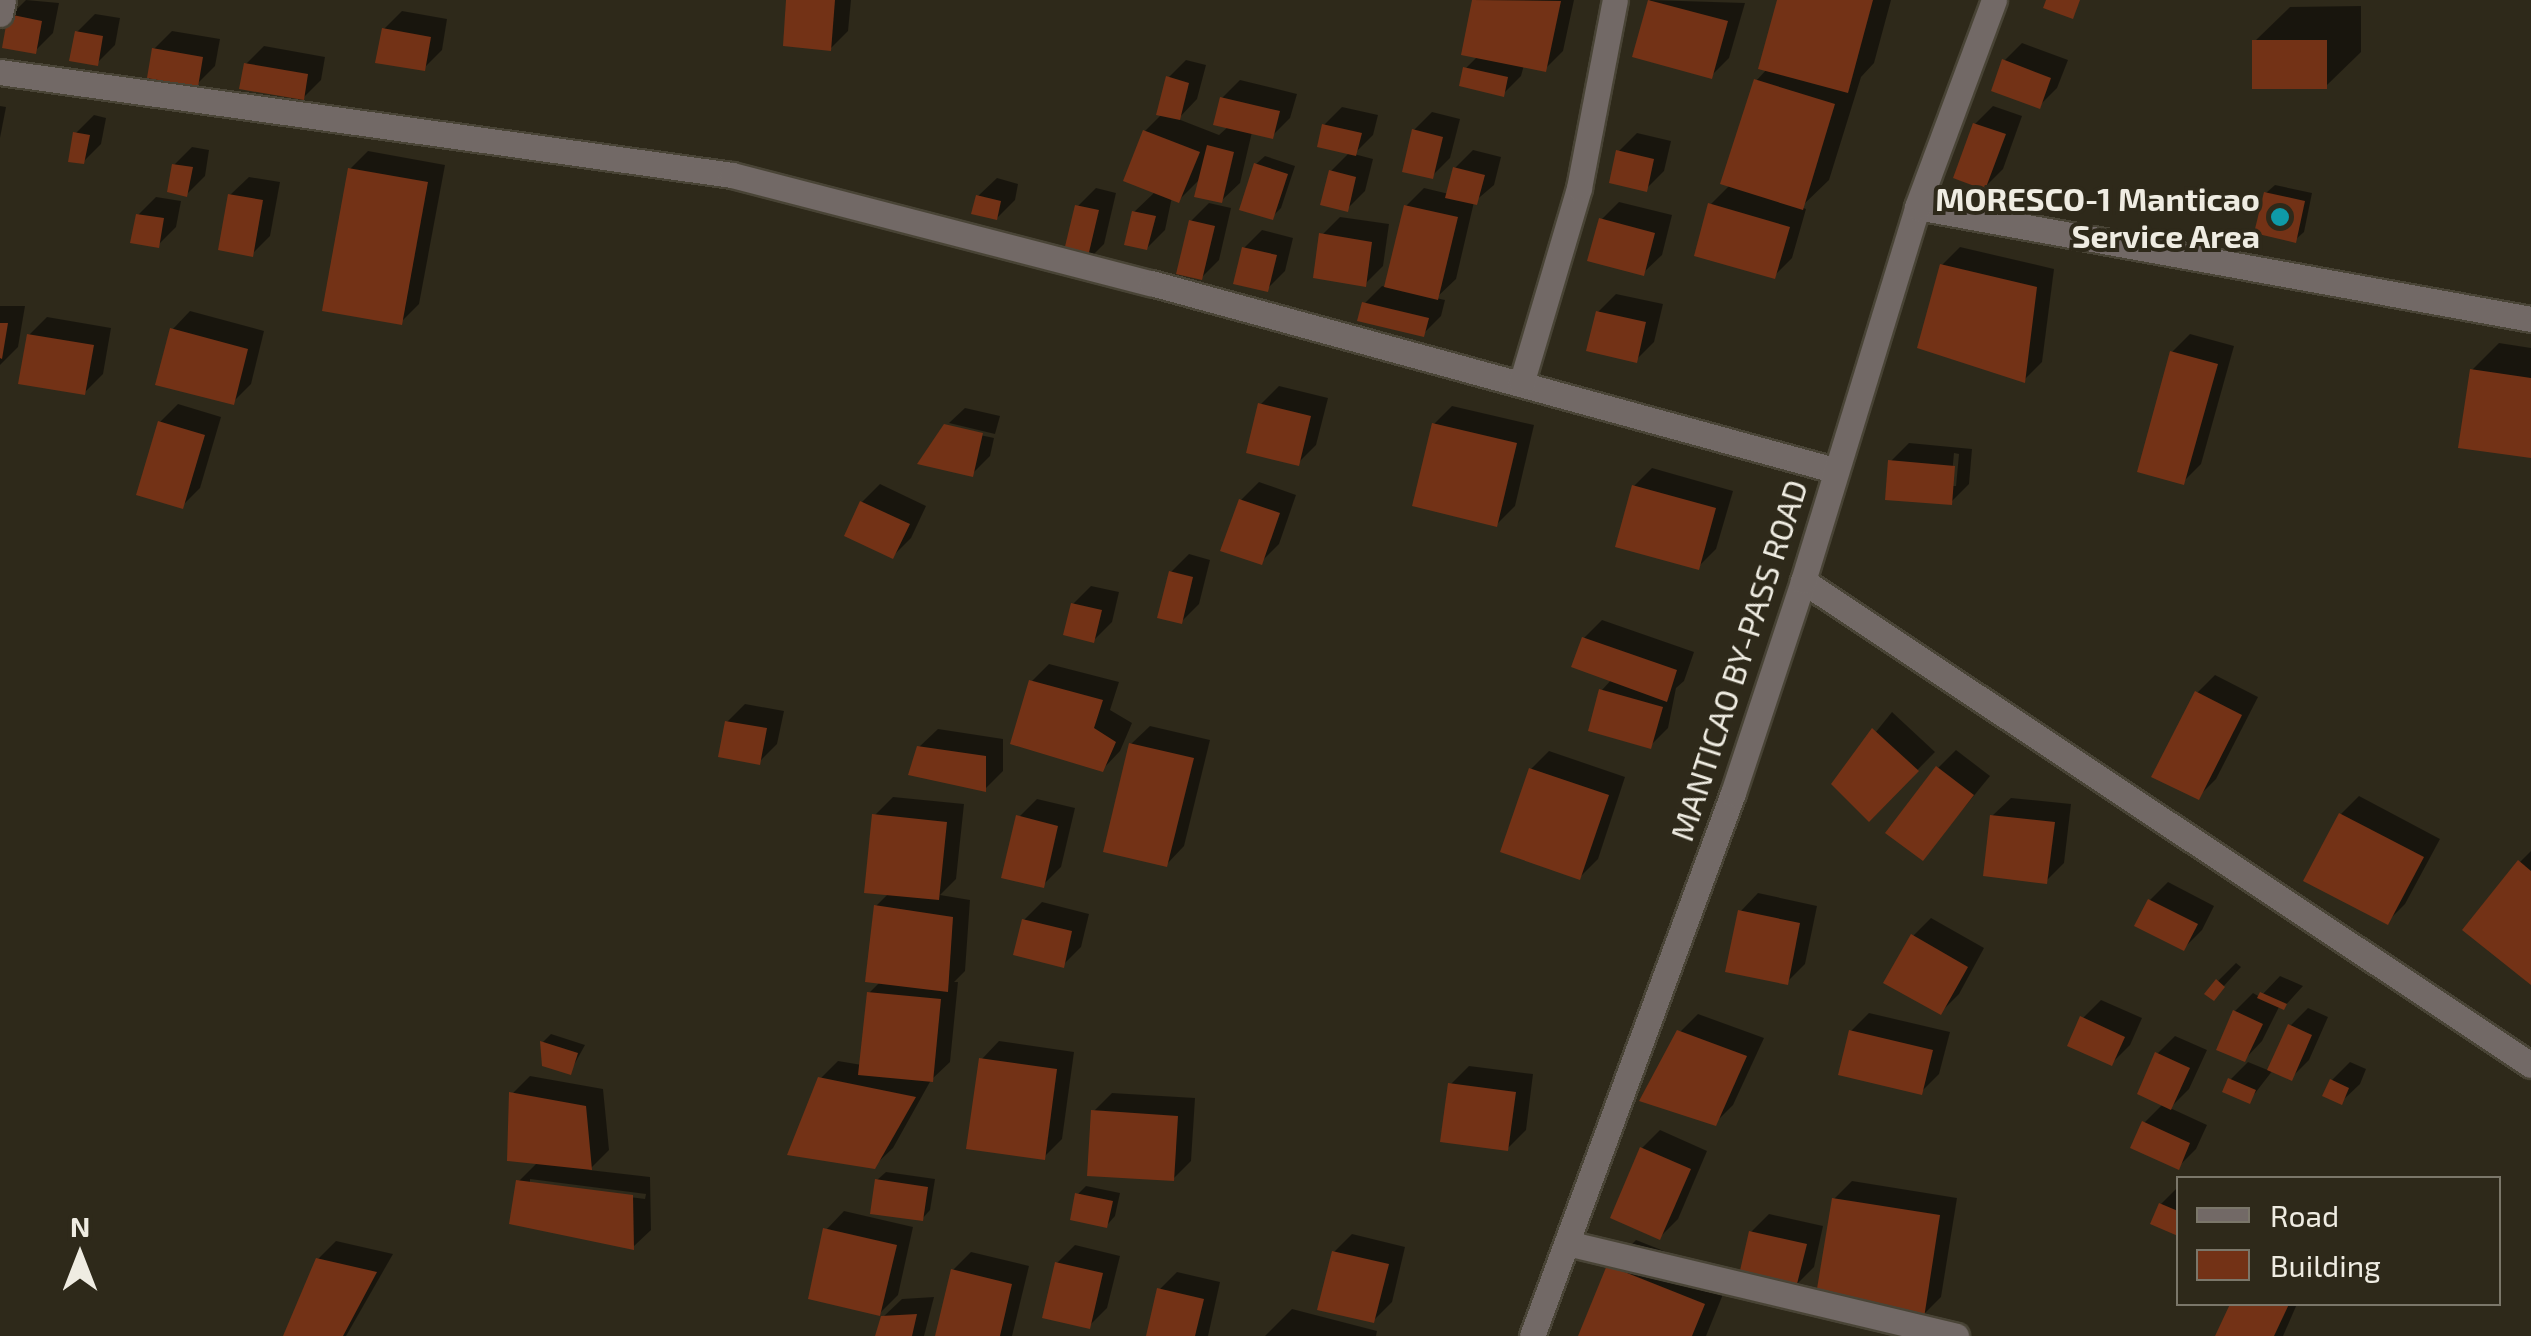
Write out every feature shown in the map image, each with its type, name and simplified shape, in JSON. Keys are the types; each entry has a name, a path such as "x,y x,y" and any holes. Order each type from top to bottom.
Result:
{"street":[{"path":"0,14 2,0"},
{"path":"1520,384 1579,188 1615,0"},
{"name":"MANTICAO BY-PASS ROAD","path":"1532,1336 1732,793 1803,581 1917,208 1994,0"},
{"path":"0,72 732,176 1834,470"},
{"path":"1917,208 2531,319"},
{"path":"1803,581 2531,1065"},
{"path":"1567,1242 1956,1336"}],"building":[{"path":"786,0 835,0 831,51 783,46"},
{"path":"1472,0 1561,1 1546,72 1461,55"},
{"path":"1648,0 1728,21 1712,79 1632,57"},
{"path":"1777,0 1873,0 1848,93 1758,69"},
{"path":"2046,0 2080,0 2073,19 2043,8"},
{"path":"8,14 42,21 36,54 2,48"},
{"path":"382,28 431,37 425,71 375,63"},
{"path":"75,31 103,36 98,66 69,61"},
{"path":"2252,40 2327,40 2327,89 2252,89"},
{"path":"152,48 203,57 198,87 147,78"},
{"path":"2002,59 2051,78 2040,109 1991,91"},
{"path":"244,63 308,74 304,100 239,89"},
{"path":"1463,67 1508,77 1504,97 1459,86"},
{"path":"1166,76 1189,83 1180,120 1156,115"},
{"path":"1754,79 1835,104 1803,210 1720,184"},
{"path":"1220,97 1280,111 1273,139 1213,125"},
{"path":"1973,123 2006,134 1985,190 1953,178"},
{"path":"1322,124 1362,133 1356,156 1317,147"},
{"path":"1412,129 1443,137 1433,179 1402,172"},
{"path":"1143,130 1200,152 1179,203 1123,181"},
{"path":"73,132 90,135 84,164 68,162"},
{"path":"1207,145 1234,152 1222,203 1194,197"},
{"path":"1616,150 1654,159 1647,192 1609,183"},
{"path":"1254,163 1288,174 1273,220 1239,210"},
{"path":"172,164 193,167 187,197 167,192"},
{"path":"1453,167 1485,175 1477,205 1445,198"},
{"path":"348,168 428,182 402,325 322,311"},
{"path":"1329,170 1356,177 1348,212 1320,205"},
{"name":"MORESCO-1 Manticao Service Area","path":"2264,192 2305,201 2296,243 2254,233"},
{"path":"228,194 263,200 253,257 218,250"},
{"path":"976,195 1001,201 997,220 971,214"},
{"path":"1708,203 1790,227 1775,279 1694,256"},
{"path":"1075,205 1099,210 1086,265 1062,259"},
{"path":"1404,205 1458,217 1438,300 1384,287"},
{"path":"1132,211 1156,216 1147,250 1124,245"},
{"path":"136,214 164,218 159,248 130,243"},
{"path":"1599,218 1655,233 1644,276 1587,261"},
{"path":"1189,220 1215,226 1202,280 1176,274"},
{"path":"1319,233 1372,242 1366,287 1313,278"},
{"path":"1242,247 1277,255 1268,292 1233,284"},
{"path":"1940,264 2037,287 2025,383 1917,348"},
{"path":"1362,302 1429,318 1424,337 1357,321"},
{"path":"1596,311 1646,322 1637,363 1586,351"},
{"path":"0,323 8,323 2,359 0,358"},
{"path":"170,328 248,349 234,405 155,385"},
{"path":"27,334 94,345 85,395 18,384"},
{"path":"2170,351 2218,364 2184,485 2137,472"},
{"path":"2470,369 2531,378 2531,458 2458,448"},
{"path":"1258,403 1311,416 1299,466 1246,453"},
{"path":"158,421 205,435 183,509 136,495"},
{"path":"1432,423 1517,443 1497,527 1412,506"},
{"path":"944,424 983,433 973,477 917,464"},
{"path":"1888,460 1955,466 1952,505 1885,500"},
{"path":"1632,485 1716,508 1699,570 1615,547"},
{"path":"1239,499 1280,513 1262,565 1220,551"},
{"path":"860,501 910,524 893,559 844,536"},
{"path":"1169,571 1193,577 1182,624 1157,618"},
{"path":"1071,603 1102,610 1094,643 1063,635"},
{"path":"1582,637 1677,670 1667,702 1571,667"},
{"path":"1029,680 1103,700 1094,728 1116,742 1103,772 1010,744"},
{"path":"1599,689 1663,707 1651,749 1588,731"},
{"path":"2195,691 2242,715 2199,800 2151,777"},
{"path":"725,721 767,728 760,765 718,757"},
{"path":"1872,728 1919,771 1869,822 1831,784"},
{"path":"1129,743 1194,758 1167,867 1103,852"},
{"path":"917,746 986,756 986,792 908,775"},
{"path":"1936,766 1974,795 1923,861 1885,833"},
{"path":"1529,768 1609,795 1580,880 1500,852"},
{"path":"2339,813 2424,857 2388,925 2303,881"},
{"path":"872,814 947,822 939,900 864,893"},
{"path":"1016,815 1058,826 1044,888 1001,878"},
{"path":"1990,815 2055,822 2047,884 1983,876"},
{"path":"2518,860 2531,871 2531,985 2462,930"},
{"path":"2148,899 2198,924 2184,951 2134,926"},
{"path":"874,905 953,917 948,992 865,982"},
{"path":"1738,910 1800,923 1788,985 1725,972"},
{"path":"1022,919 1072,931 1064,968 1013,955"},
{"path":"1911,934 1968,967 1941,1015 1883,983"},
{"path":"2216,979 2225,987 2214,1001 2204,994"},
{"path":"867,992 941,999 933,1082 858,1075"},
{"path":"2260,992 2287,1004 2284,1010 2257,998"},
{"path":"2233,1010 2263,1024 2245,1062 2216,1050"},
{"path":"2080,1016 2125,1037 2112,1066 2067,1046"},
{"path":"2288,1024 2312,1035 2292,1081 2267,1070"},
{"path":"1677,1030 1747,1056 1716,1126 1639,1101"},
{"path":"1849,1030 1933,1050 1922,1095 1838,1075"},
{"path":"540,1041 578,1053 571,1075 542,1066"},
{"path":"2155,1052 2190,1068 2171,1110 2137,1094"},
{"path":"979,1058 1057,1069 1045,1160 966,1149"},
{"path":"818,1077 916,1097 875,1169 787,1155"},
{"path":"2228,1078 2256,1090 2250,1104 2222,1092"},
{"path":"2330,1079 2349,1088 2342,1105 2322,1096"},
{"path":"1448,1083 1516,1092 1508,1151 1440,1142"},
{"path":"509,1092 586,1106 592,1170 507,1161"},
{"path":"1091,1110 1178,1116 1174,1181 1087,1176"},
{"path":"2142,1121 2190,1143 2179,1170 2130,1148"},
{"path":"1640,1147 1691,1169 1660,1240 1610,1218"},
{"path":"875,1179 928,1187 923,1221 870,1214"},
{"path":"516,1180 633,1195 634,1250 509,1224"},
{"path":"1075,1193 1113,1201 1107,1228 1070,1220"},
{"path":"1832,1198 1940,1215 1924,1318 1815,1301"},
{"path":"2159,1203 2176,1210 2176,1235 2150,1224"},
{"path":"823,1228 897,1245 880,1316 808,1299"},
{"path":"1749,1231 1807,1244 1796,1288 1739,1275"},
{"path":"1332,1251 1389,1264 1374,1323 1317,1310"},
{"path":"316,1258 377,1272 343,1336 283,1336"},
{"path":"1055,1262 1103,1273 1090,1329 1042,1318"},
{"path":"1607,1265 1705,1304 1692,1336 1578,1336"},
{"path":"951,1269 1012,1284 1000,1336 935,1336"},
{"path":"1157,1288 1204,1299 1195,1336 1146,1336"},
{"path":"2229,1306 2288,1306 2274,1336 2215,1336"},
{"path":"917,1314 912,1336 875,1336 881,1316"}],"place":[{"name":"MORESCO-1 Manticao Service Area","path":"2280,217"}]}
